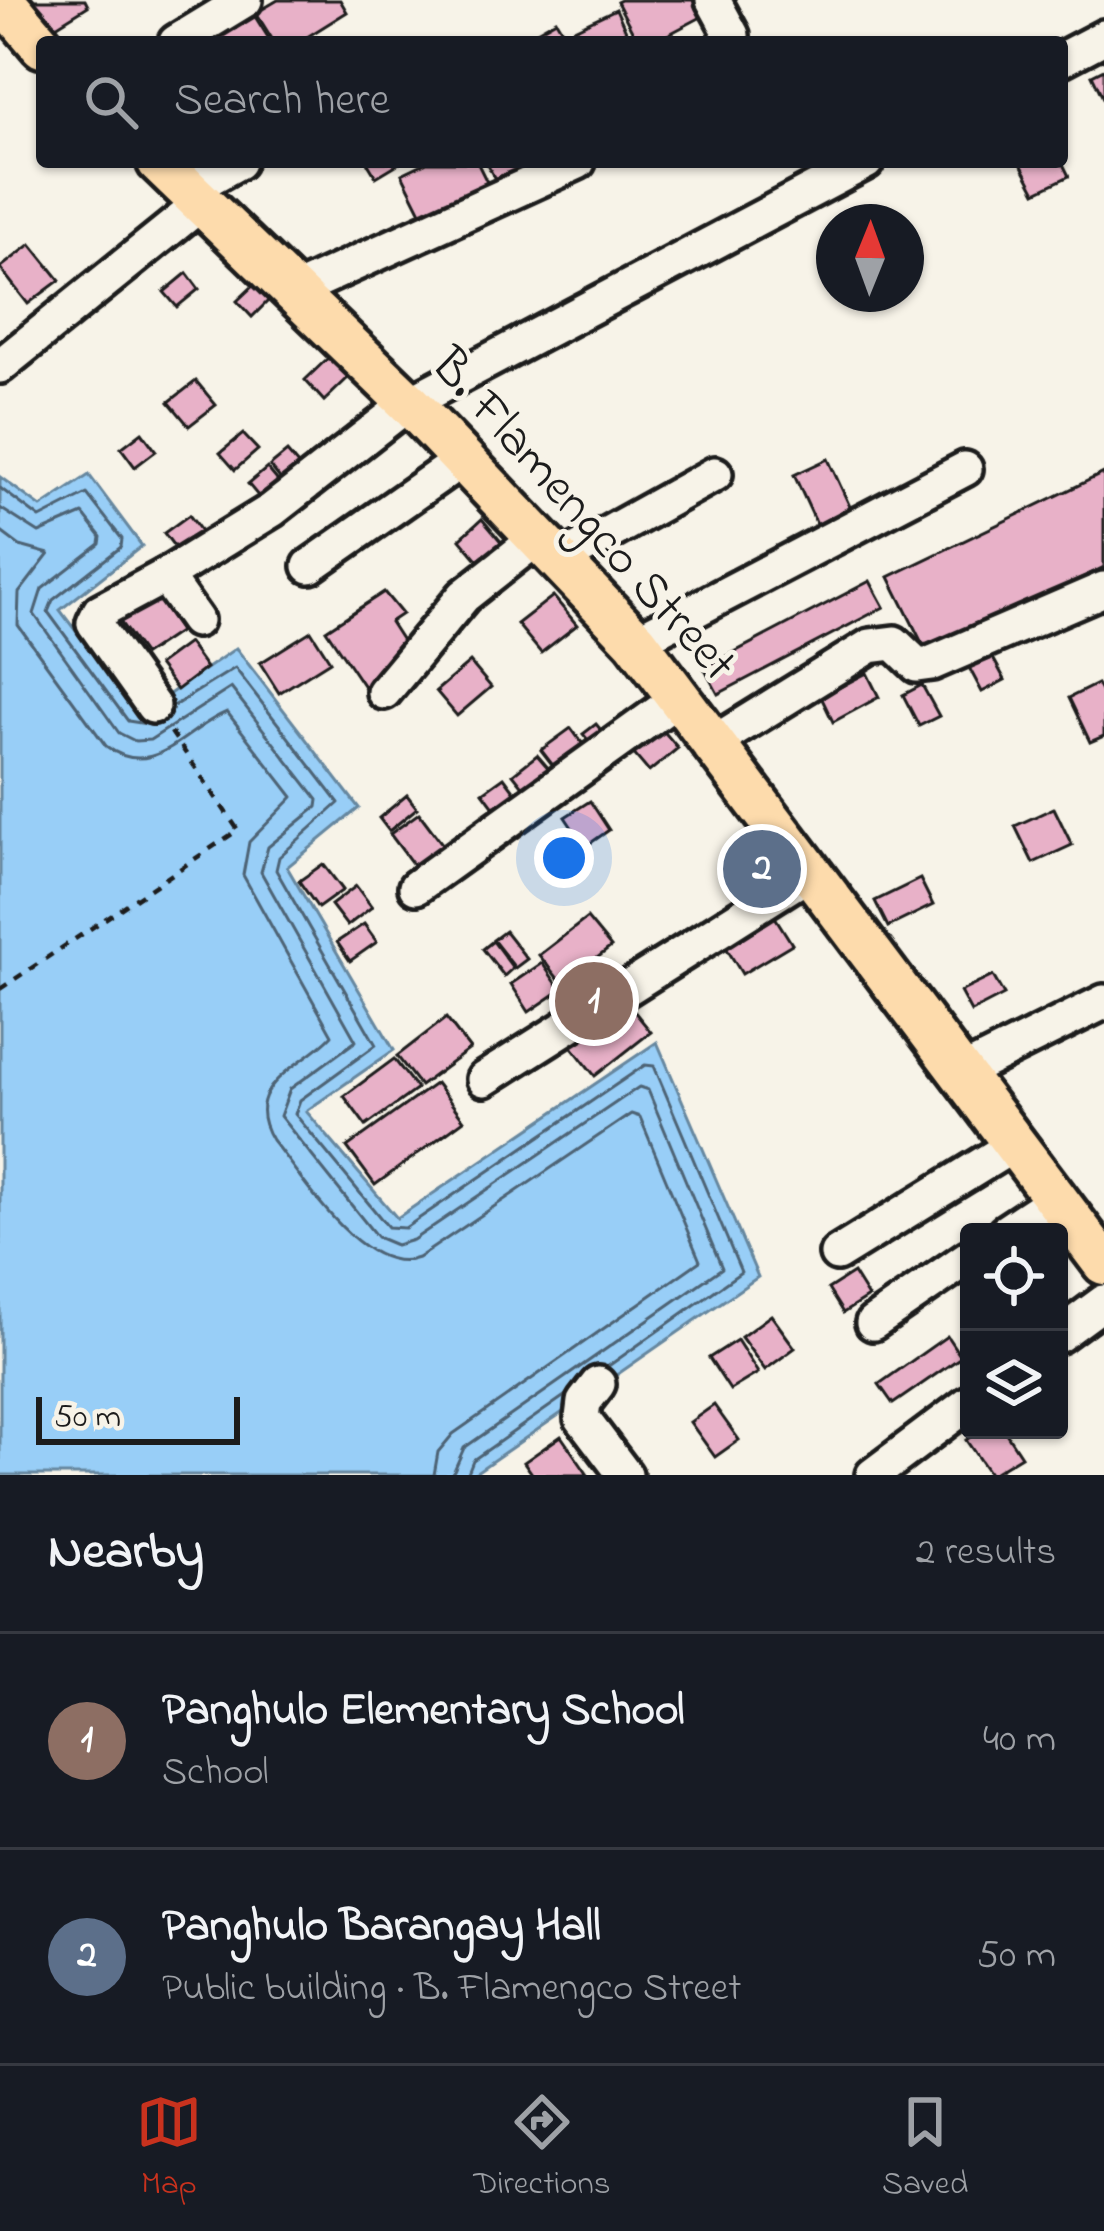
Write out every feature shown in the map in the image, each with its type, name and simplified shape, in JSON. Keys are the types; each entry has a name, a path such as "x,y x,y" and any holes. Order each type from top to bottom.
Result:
{"main road":[{"name":"B. Flamengco Street","path":"183,185 410,403 636,641 1104,1263"}],"street":[{"path":"186,36 245,0"},
{"path":"713,0 730,36"},
{"path":"1068,56 1104,37"},
{"path":"0,366 183,185 224,168"},
{"path":"297,290 565,168"},
{"path":"153,706 94,623 100,611 272,510 410,403 855,168"},
{"path":"310,566 463,459"},
{"path":"636,641 965,470"},
{"path":"384,692 464,596 550,547 715,474"},
{"path":"165,576 196,620"},
{"path":"713,743 870,646 894,643 917,665 932,663 1104,589"},
{"path":"416,887 679,698"},
{"path":"484,1079 811,872"},
{"path":"961,1073 1104,1002"},
{"path":"837,1254 1017,1142"},
{"path":"1019,1223 1055,1199"},
{"path":"873,1323 960,1263"},
{"path":"1064,1331 1104,1302"},
{"path":"598,1384 584,1402 582,1418 625,1475"},
{"path":"873,1475 960,1410"}],"path":[{"path":"0,988 238,830 153,706"}],"water":[{"path":"89,475 142,546 60,610 139,715 236,648 359,808 287,867 394,1050 306,1111 397,1218 657,1042 758,1277 472,1475 0,1475 0,477 41,507"}],"building":[{"path":"29,0 85,0 88,6 48,31"},
{"path":"278,0 340,0 347,12 309,36 270,36 256,13"},
{"path":"702,0 709,13 665,36 635,36 617,2"},
{"path":"616,9 628,36 572,36 570,31"},
{"path":"254,15 267,36 219,36"},
{"path":"556,20 565,36 528,36"},
{"path":"1104,69 1104,100 1092,75"},
{"path":"371,168 391,168 376,177"},
{"path":"414,168 480,168 492,192 427,224 402,174"},
{"path":"489,168 532,168 498,185"},
{"path":"1023,168 1065,168 1069,176 1036,192"},
{"path":"31,244 60,280 28,304 0,268"},
{"path":"187,273 199,289 177,307 164,292"},
{"path":"255,284 270,299 252,317 237,301"},
{"path":"329,357 349,377 324,401 305,380"},
{"path":"196,381 216,405 189,426 169,402"},
{"path":"142,432 156,451 135,467 121,448"},
{"path":"243,434 258,450 235,470 220,453"},
{"path":"287,452 304,472 287,487 270,466"},
{"path":"828,459 852,511 818,527 794,475"},
{"path":"267,468 287,492 268,508 248,484"},
{"path":"1104,473 1104,567 927,653 889,577"},
{"path":"189,515 210,543 185,561 164,533"},
{"path":"482,519 509,551 486,570 460,539"},
{"path":"870,581 884,607 718,694 704,668"},
{"path":"152,591 180,631 144,655 116,616"},
{"path":"384,592 402,614 390,622 410,653 365,688 326,630"},
{"path":"553,596 577,625 541,653 517,624"},
{"path":"311,631 330,661 279,693 260,663"},
{"path":"188,643 206,668 177,690 158,665"},
{"path":"988,649 1005,680 982,692 965,660"},
{"path":"470,662 491,687 457,716 436,691"},
{"path":"867,673 879,697 833,722 821,697"},
{"path":"1097,684 1104,697 1104,736 1090,742 1069,698"},
{"path":"922,685 939,716 919,726 903,695"},
{"path":"596,724 611,742 598,752 583,734"},
{"path":"571,728 590,754 561,776 541,750"},
{"path":"661,728 678,748 649,772 632,752"},
{"path":"537,755 557,778 533,799 513,774"},
{"path":"504,777 524,804 503,819 483,792"},
{"path":"407,795 417,808 389,831 379,818"},
{"path":"590,801 609,830 585,847 565,817"},
{"path":"1054,808 1072,845 1033,863 1015,826"},
{"path":"419,813 446,849 417,870 390,834"},
{"path":"763,843 788,872 761,895 736,865"},
{"path":"323,864 343,890 318,908 299,881"},
{"path":"920,879 933,905 888,927 875,901"},
{"path":"356,886 372,907 347,926 331,905"},
{"path":"770,909 792,944 742,974 721,939"},
{"path":"587,918 611,947 563,985 539,955"},
{"path":"364,924 377,942 350,961 337,942"},
{"path":"505,931 527,959 515,968 493,940"},
{"path":"493,941 513,968 504,976 483,949"},
{"path":"542,963 561,990 529,1012 511,984"},
{"path":"993,976 1004,995 971,1012 960,992"},
{"path":"625,1000 651,1032 595,1076 569,1043"},
{"path":"446,1018 470,1049 420,1086 397,1056"},
{"path":"394,1059 417,1089 366,1126 344,1096"},
{"path":"436,1083 464,1120 375,1185 347,1147"},
{"path":"853,1273 868,1297 843,1313 828,1289"},
{"path":"771,1315 795,1348 765,1370 741,1337"},
{"path":"947,1336 960,1356 893,1404 879,1384"},
{"path":"737,1340 758,1373 730,1390 709,1358"},
{"path":"714,1405 739,1440 715,1457 690,1422"},
{"path":"561,1436 588,1475 533,1475 524,1462"},
{"path":"1010,1439 1021,1456 990,1475 966,1440"}],"place":[{"name":"Panghulo Barangay Hall","path":"762,869"},
{"name":"Panghulo Elementary School","path":"594,1001"}]}
